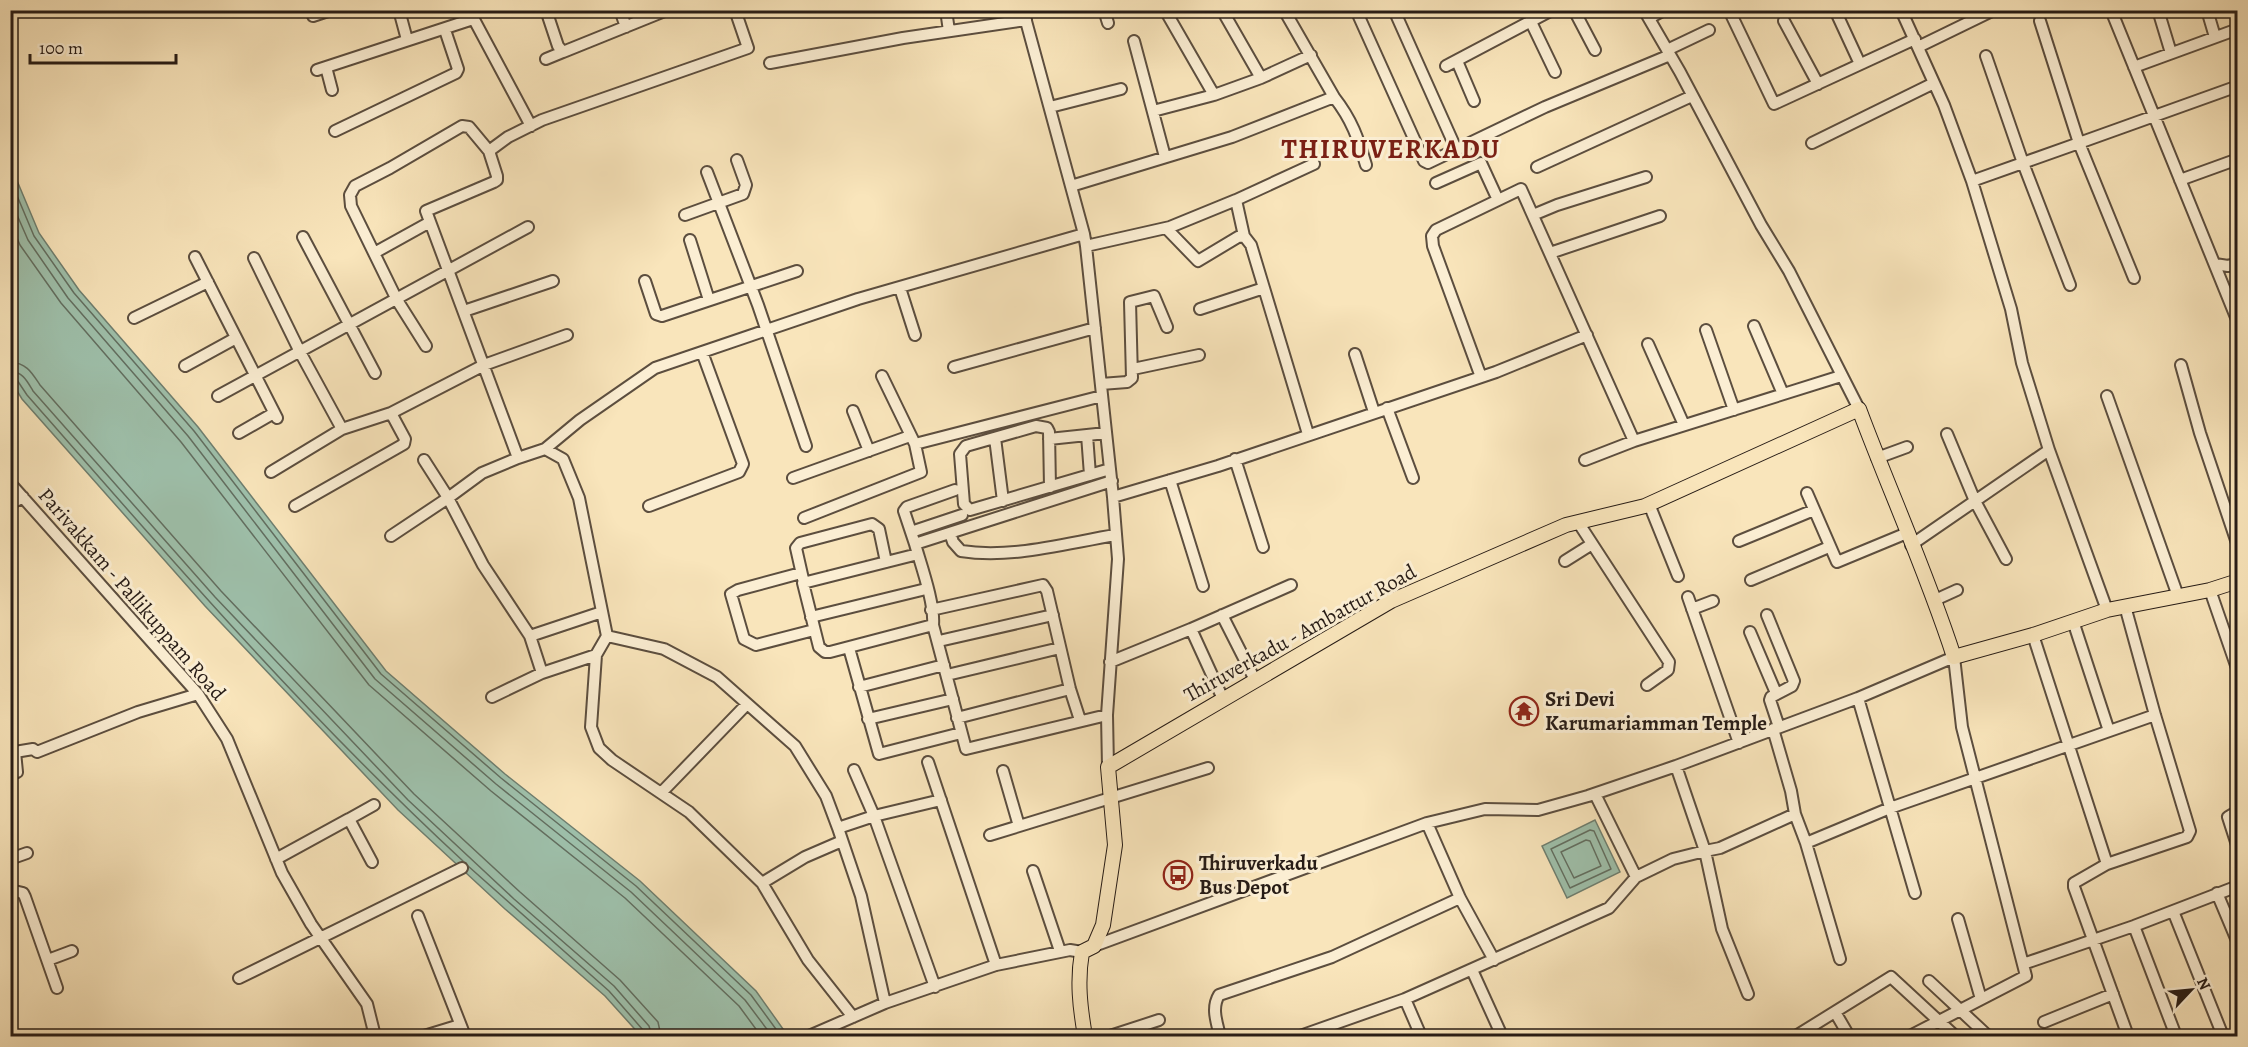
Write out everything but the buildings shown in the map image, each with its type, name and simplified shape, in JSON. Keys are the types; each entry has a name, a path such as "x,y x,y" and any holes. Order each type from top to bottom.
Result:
{"main road":[{"path":"1859,409 1935,600 1954,657 2032,635 2107,610 2210,590 2238,581"},
{"name":"Thiruverkadu - Ambattur Road","path":"1108,767 1391,601 1566,525 1649,504 1859,409"},
{"path":"1085,1036 1079,1001 1078,974 1088,949 1103,926 1116,845 1108,767"}],"street":[{"path":"313,16 331,10"},
{"path":"399,10 406,36"},
{"path":"546,10 558,45 563,52"},
{"path":"620,10 626,27"},
{"path":"546,58 667,10"},
{"path":"489,151 508,137 531,126 748,48 735,10"},
{"path":"946,10 949,31"},
{"path":"1104,10 1108,24"},
{"path":"1165,10 1214,95"},
{"path":"1222,10 1261,78"},
{"path":"1284,10 1334,97 1356,130 1366,165"},
{"path":"1356,10 1425,162 1428,163 1668,52 1709,30"},
{"path":"1394,10 1457,151"},
{"path":"1446,66 1552,10"},
{"path":"1574,10 1595,50"},
{"path":"1664,10 1646,14 1761,225 1789,271 1859,409"},
{"path":"1729,10 1774,104 1860,64 1917,43 1994,10"},
{"path":"1835,10 1860,64"},
{"path":"1901,10 1934,83 1972,181 2011,309 2022,363 2049,450 2107,610"},
{"path":"2111,10 2238,322"},
{"path":"2158,10 2171,53"},
{"path":"2207,10 2216,37"},
{"path":"332,90 322,69 445,30 472,15 531,126"},
{"path":"770,63 1024,15 1086,246 1112,482 1118,559 1107,715 1108,767"},
{"path":"1784,21 1818,84"},
{"path":"2040,21 2079,143 2134,278"},
{"path":"1531,22 1555,72"},
{"path":"2134,67 2238,29"},
{"path":"335,131 456,73 458,69 445,30"},
{"path":"1134,41 1165,157"},
{"path":"1153,111 1214,95 1261,78 1311,55"},
{"path":"1986,56 2023,163 2070,285"},
{"path":"1457,61 1474,101"},
{"path":"1812,143 1934,83"},
{"path":"1972,181 2238,86"},
{"path":"1050,107 1121,89"},
{"path":"1537,167 1692,96"},
{"path":"1071,186 1232,136 1334,97"},
{"path":"426,346 397,300 351,206 350,195 355,186 462,126 469,127 489,151 497,180 426,211 518,458"},
{"path":"685,216 742,194 746,184 737,160"},
{"path":"1436,183 1481,162 1498,200"},
{"path":"2180,180 2237,163"},
{"path":"1086,246 1166,228 1236,200 1314,164"},
{"path":"706,172 766,330 806,446"},
{"path":"1533,215 1557,205 1646,177"},
{"path":"1481,377 1433,246 1432,236 1436,230 1521,189 1634,441"},
{"path":"1236,200 1244,236 1253,249 1308,435"},
{"path":"1550,253 1660,216"},
{"path":"374,253 430,222"},
{"path":"218,396 528,227"},
{"path":"1166,228 1198,261 1233,239 1244,236"},
{"path":"391,536 482,473 545,449 580,420 656,368 766,330 900,288 1084,234"},
{"path":"303,237 375,373"},
{"path":"690,240 709,300"},
{"path":"195,257 275,415 239,433"},
{"path":"254,258 300,352 342,429"},
{"path":"2214,264 2228,266 2238,264"},
{"path":"645,281 656,314 659,316 796,272"},
{"path":"464,311 553,281"},
{"path":"134,318 208,282"},
{"path":"900,288 915,335"},
{"path":"1200,309 1264,288"},
{"path":"1101,384 1129,382 1132,378 1129,302 1154,296 1167,327"},
{"path":"1754,326 1783,394"},
{"path":"954,367 1095,328"},
{"path":"1706,330 1734,410"},
{"path":"1113,497 1481,377 1587,334"},
{"path":"271,472 342,429 391,413 484,365 567,335"},
{"path":"184,366 236,338"},
{"path":"1648,344 1684,425"},
{"path":"649,506 742,469 743,464 702,352"},
{"path":"1355,354 1374,412"},
{"path":"1132,369 1199,356"},
{"path":"2181,365 2200,434 2238,546"},
{"path":"804,518 921,472 913,440 882,376"},
{"path":"1585,460 1634,441 1841,376"},
{"path":"793,478 869,451 1102,396"},
{"path":"2107,396 2178,596"},
{"path":"1388,408 1413,478"},
{"path":"853,411 869,451"},
{"path":"295,506 404,444 405,439 391,413"},
{"path":"1050,487 1049,439 1047,428 1042,426 966,446 960,454 964,504 970,510 1003,501 1050,487 1110,469"},
{"path":"1049,439 1106,433"},
{"path":"1947,434 1975,501 2006,559"},
{"path":"1087,435 1090,475"},
{"path":"995,438 1003,501"},
{"path":"1877,458 1907,447"},
{"path":"545,449 563,459 579,498 607,636 596,655 591,726 599,748 612,760 689,812 762,883 808,960 853,1017"},
{"path":"1807,493 1835,561 1840,562 1909,539 1975,501 2049,450"},
{"path":"1235,459 1263,547"},
{"path":"424,460 448,498 483,565 530,636 543,673"},
{"path":"1170,480 1203,586"},
{"path":"814,630 756,645 748,642 744,639 731,594 738,590 886,562 950,533 1112,482"},
{"name":"Parivakkam - Pallikuppam Road","path":"10,483 198,694 227,739 282,873 320,936 367,1004 375,1036"},
{"path":"955,490 907,507 904,511 932,610 933,625 966,748 1107,715"},
{"path":"10,504 23,497"},
{"path":"1649,504 1678,576"},
{"path":"1739,541 1814,510"},
{"path":"911,532 962,514"},
{"path":"1578,522 1669,662 1668,670 1647,685"},
{"path":"886,562 879,529 872,524 800,543 796,548 819,647 825,652 830,652 933,625"},
{"path":"950,533 953,542 961,551 974,553 1006,553 1116,535"},
{"path":"1565,561 1592,544"},
{"path":"1751,580 1830,547"},
{"path":"932,610 1044,585 1080,720"},
{"path":"1110,662 1291,585"},
{"path":"811,617 926,589"},
{"path":"1935,600 1957,590"},
{"path":"2210,590 2238,671"},
{"path":"1688,597 1738,742"},
{"path":"1692,609 1713,601"},
{"path":"2125,606 2190,835 2107,864 2076,881 2074,885 2128,1036"},
{"path":"530,636 602,612"},
{"path":"939,641 1053,615"},
{"path":"1222,615 1255,680"},
{"path":"1767,615 1794,681 1792,686 1776,693 1770,700 1795,814 1806,843 1840,959"},
{"path":"2073,621 2109,731"},
{"path":"1191,628 1223,699"},
{"path":"1750,632 1776,693"},
{"path":"2032,635 2107,864"},
{"path":"607,636 664,649 717,677 795,746 826,796 838,828 861,896 885,1003"},
{"path":"849,648 879,754 961,733"},
{"path":"859,687 1060,648"},
{"path":"492,697 543,673 596,655"},
{"path":"812,1035 885,1003 996,965 1060,951 1088,949 1427,823 1485,809 1538,810 1595,794 1858,698 1954,657 1962,727 2026,976 1910,1036"},
{"path":"957,718 1070,689"},
{"path":"10,775 17,772 15,752 33,748 37,752 138,712 198,694"},
{"path":"1858,698 1915,893"},
{"path":"868,719 953,699"},
{"path":"661,793 747,704"},
{"path":"1806,843 1890,808 2155,715"},
{"path":"928,762 996,965"},
{"path":"1676,766 1705,851 1722,929 1748,994"},
{"path":"990,835 1208,768"},
{"path":"854,770 874,816 935,987"},
{"path":"1003,771 1019,826"},
{"path":"1595,794 1636,877"},
{"path":"838,828 874,816 940,800"},
{"path":"276,859 374,804"},
{"path":"2238,812 2228,817 2238,848"},
{"path":"1300,1036 1405,999 1472,970 1609,908 1636,877 1673,859 1720,848 1795,814"},
{"path":"349,819 372,862"},
{"path":"1427,823 1460,898 1494,960"},
{"path":"762,883 806,857 842,842"},
{"path":"10,859 27,853"},
{"path":"239,978 320,936 462,868"},
{"path":"1033,871 1060,951"},
{"path":"2023,964 2094,941 2238,886"},
{"path":"10,890 22,893 25,897 57,988"},
{"path":"2217,893 2238,943"},
{"path":"1221,1036 1215,1012 1215,1002 1219,995 1332,957 1460,898"},
{"path":"2173,911 2223,1036"},
{"path":"418,916 465,1036"},
{"path":"1958,919 1981,999"},
{"path":"2134,926 2176,1036"},
{"path":"48,960 72,951"},
{"path":"1472,970 1502,1036"},
{"path":"1796,1036 1892,977 1955,1036"},
{"path":"1929,981 1988,1036"},
{"path":"2044,1022 2113,994"},
{"path":"1405,999 1421,1036"},
{"path":"1835,1012 1849,1036"},
{"path":"1110,1036 1159,1020"},
{"path":"424,1036 460,1025"}],"water":[{"path":"10,164 39,233 79,290 198,427 386,671 505,774 640,881 756,991 788,1036 641,1036 605,996 505,909 398,810 205,606 22,399 11,381"},
{"path":"1595,820 1620,872 1567,898 1542,846"}],"place":[{"name":"Sri Devi Karumariamman Temple","path":"1524,711"},
{"name":"Thiruverkadu Bus Depot","path":"1178,875"}],"district":[{"name":"THIRUVERKADU","path":"1391,149"}]}
